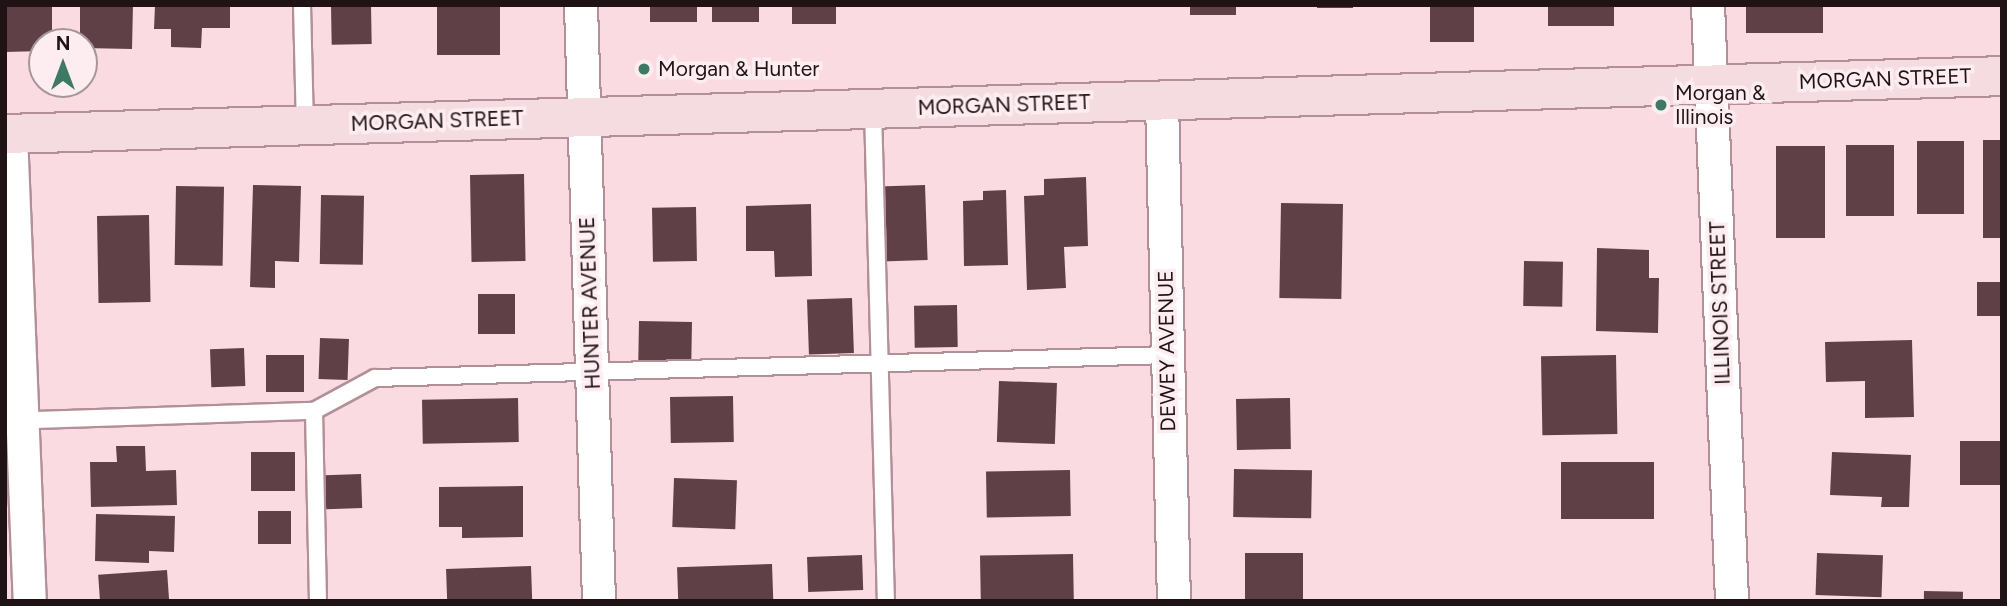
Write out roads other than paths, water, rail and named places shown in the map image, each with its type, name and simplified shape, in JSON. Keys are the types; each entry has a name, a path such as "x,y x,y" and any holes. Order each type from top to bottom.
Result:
{"street":[{"name":"HUNTER AVENUE","path":"581,5 599,601"},
{"name":"ILLINOIS STREET","path":"1708,5 1732,601"},
{"name":"MORGAN STREET","path":"8,134 2002,76"},
{"name":"DEWEY AVENUE","path":"1162,101 1174,601"},
{"path":"8,134 14,421 30,601"}],"lane":[{"path":"302,5 305,125"},
{"path":"873,109 886,601"},
{"path":"14,421 314,411 375,378 1167,355"},
{"path":"314,411 318,601"}],"place":[{"name":"Morgan & Hunter","path":"644,69"},
{"name":"Morgan & Illinois","path":"1661,105"}]}
